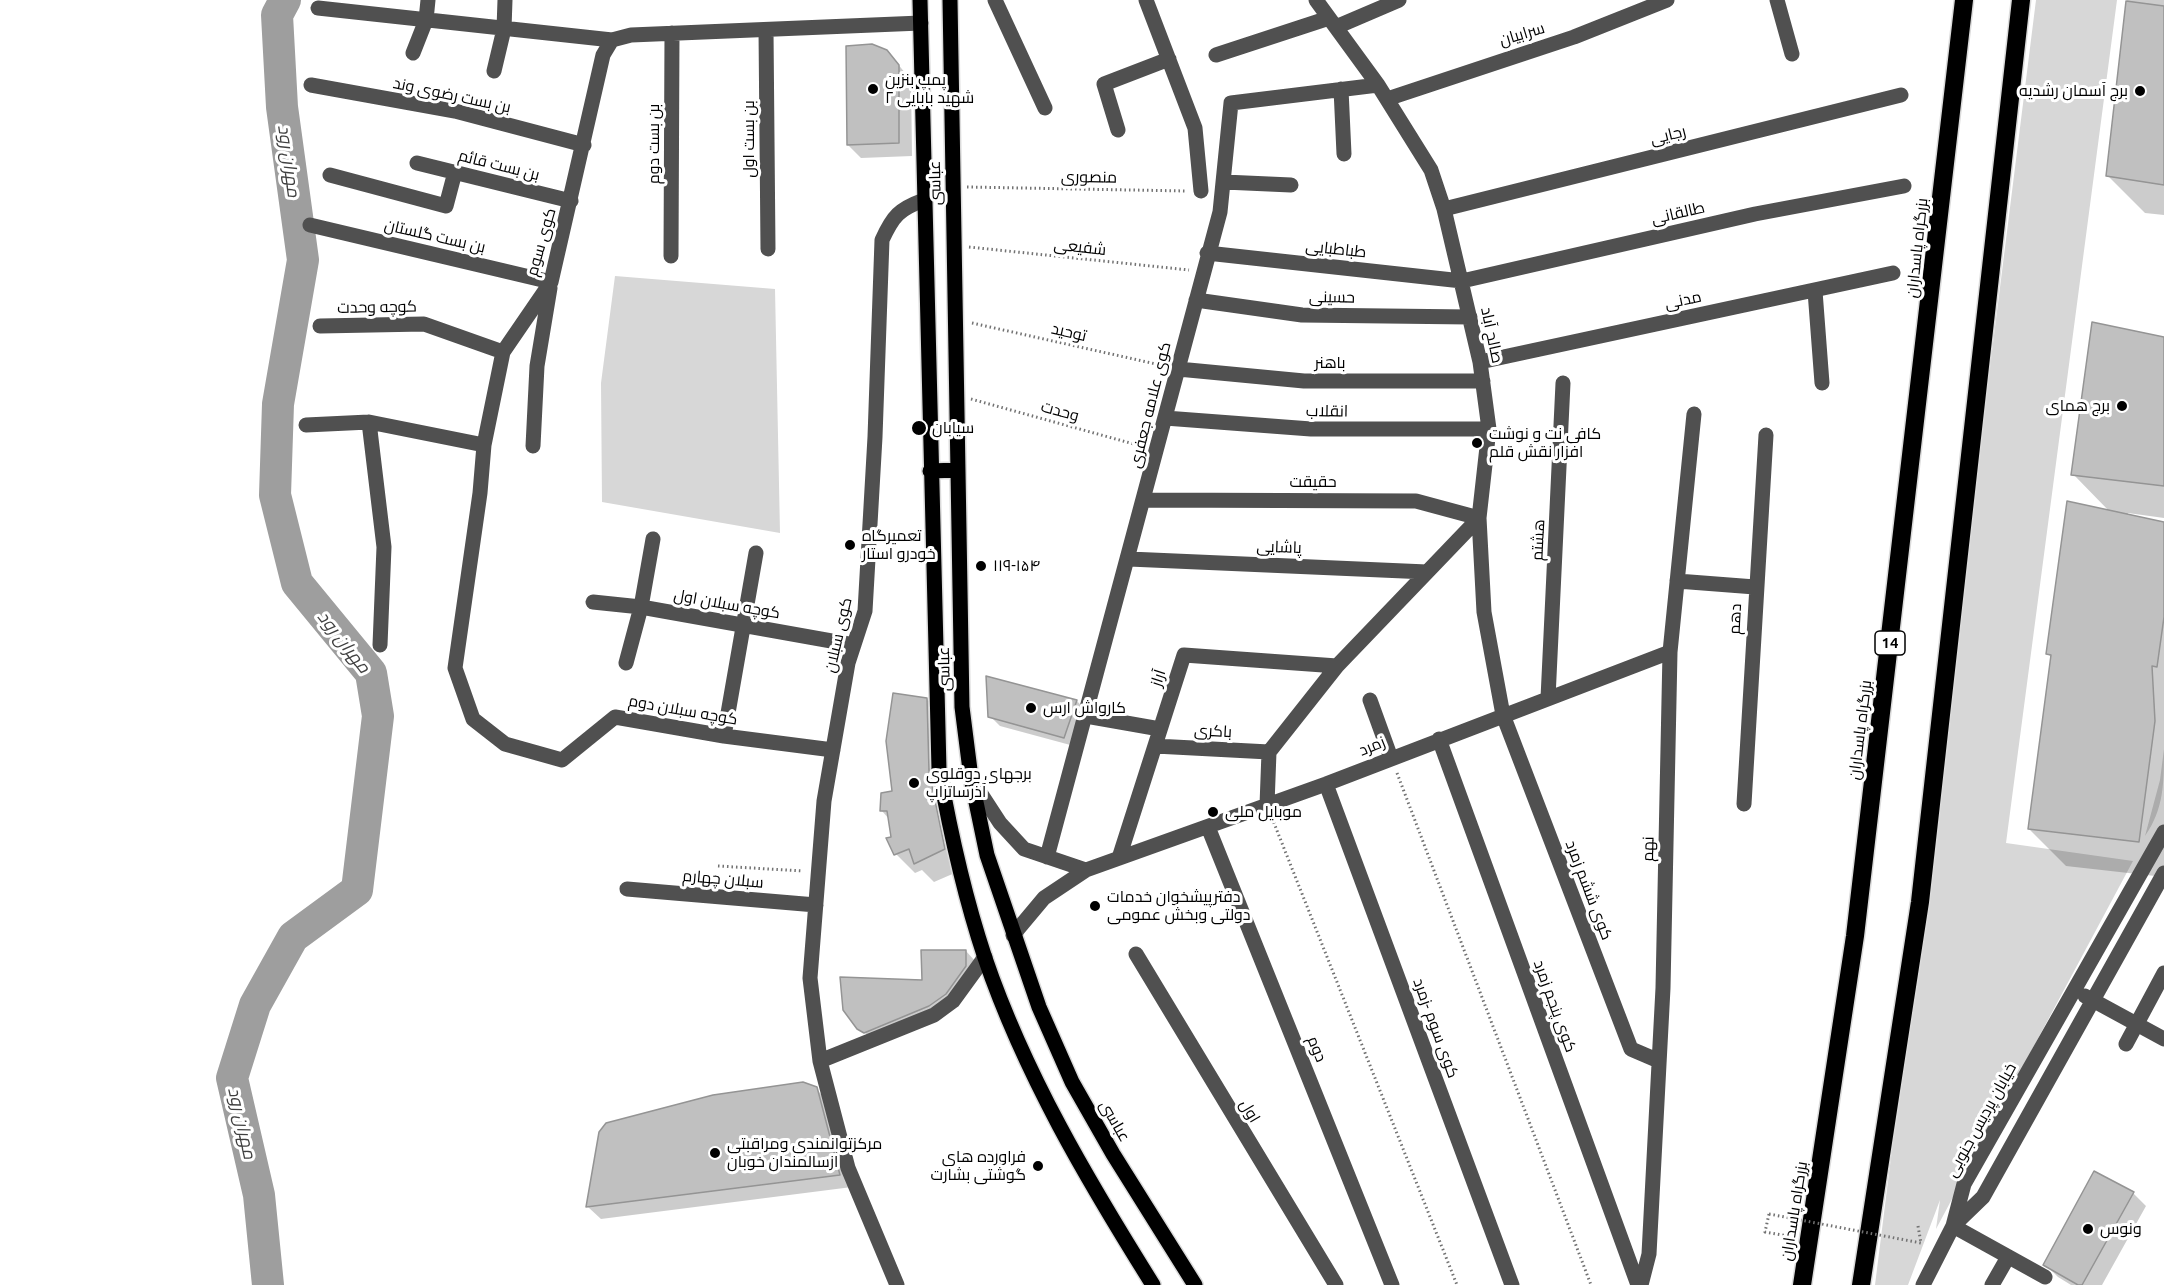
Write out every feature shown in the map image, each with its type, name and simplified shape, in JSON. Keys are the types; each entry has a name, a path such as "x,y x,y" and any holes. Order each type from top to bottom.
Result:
{"highway":[{"name":"بزرگراه پاسداران","path":"1802,1281 1855,936 1964,0"},
{"path":"1861,1285 1920,902 2021,0"}],"main road":[{"name":"عباسى","path":"920,0 939,769 948,817 984,957 1012,1028 1049,1106 1092,1187 1153,1285"},
{"name":"عباسى","path":"950,0 963,706 971,778 987,855 1039,1007 1072,1082 1113,1154 1195,1285"},
{"path":"930,471 958,470"}],"street":[{"path":"413,53 426,20 428,0"},
{"path":"494,71 504,29 505,0"},
{"path":"995,0 1045,108"},
{"path":"1146,0 1195,128 1201,191"},
{"name":"صالح آباد","path":"1316,0 1378,85 1431,170 1444,209 1480,362 1489,429 1479,518 1484,612 1503,714"},
{"path":"1216,55 1333,22 1399,0"},
{"name":"سرابیان","path":"1387,99 1574,37 1667,0"},
{"path":"1777,0 1792,54"},
{"path":"318,8 612,40 630,35 921,23"},
{"name":"بن بست اول","path":"766,30 768,249"},
{"name":"بن بست دوم","path":"671,256 672,33"},
{"name":"کوی سوم","path":"484,445 503,352 551,282 603,55 612,40"},
{"path":"1118,130 1104,84 1169,59"},
{"name":"بن بست رضوی وند","path":"311,85 454,111 584,145"},
{"name":"کوی علامه جعفری","path":"1047,857 1129,559 1220,212 1231,103 1378,85"},
{"path":"1341,89 1344,154"},
{"name":"رجایی","path":"1444,209 1901,96"},
{"name":"بن بست قائم","path":"417,163 571,201"},
{"path":"330,175 446,206 455,172"},
{"path":"1224,182 1291,184"},
{"name":"طالقانی","path":"1462,281 1755,214 1904,186"},
{"name":"کوی سبلان","path":"897,1285 848,1168 820,1061 810,978 824,801 854,645 865,611 875,438 882,240 889,224 902,208 924,200"},
{"name":"بن بست گلستان","path":"310,225 551,282"},
{"name":"طباطبایی","path":"1208,253 1462,281"},
{"name":"مدنی","path":"1480,362 1893,273"},
{"path":"533,446 537,366 551,282"},
{"path":"1815,291 1822,383"},
{"name":"حسینی","path":"1196,300 1302,315 1470,317"},
{"name":"کوچه وحدت","path":"320,326 424,324 503,352"},
{"name":"باهنر","path":"1178,369 1304,381 1483,381"},
{"name":"هشتم","path":"1548,698 1563,383"},
{"name":"نهم","path":"1640,1285 1649,1254 1659,1061 1670,652 1694,414"},
{"name":"انقلاب","path":"1165,418 1311,429 1489,429"},
{"path":"306,425 369,422 484,445"},
{"path":"369,422 384,548 380,645"},
{"name":"دهم","path":"1744,804 1755,587 1766,435"},
{"name":"کوچه سبلان دوم","path":"484,445 480,493 455,668 473,719 506,744 562,760 615,717 724,736 833,750"},
{"name":"حقیقت","path":"1144,500 1416,501 1479,518"},
{"path":"1267,805 1269,752 1337,666 1479,518"},
{"path":"626,663 641,607 653,540"},
{"path":"724,736 756,554"},
{"name":"پاشایی","path":"1129,559 1427,572"},
{"path":"1677,581 1755,587"},
{"name":"کوچه سبلان اول","path":"593,602 641,607 854,645"},
{"name":"زمرد","path":"1014,935 1044,898 1086,870 1326,784 1503,714 1670,652"},
{"name":"آراز","path":"1119,858 1184,655 1337,666"},
{"path":"1370,700 1391,758"},
{"name":"کوی ششم زمرد","path":"1503,714 1631,1049 1659,1061"},
{"path":"1086,716 1160,729"},
{"name":"کوی پنجم زمرد","path":"1438,739 1640,1285"},
{"name":"باکری","path":"1155,746 1269,752"},
{"path":"971,778 1000,823 1024,849 1086,870"},
{"name":"کوی سوم -زمرد","path":"1326,784 1512,1285"},
{"name":"دوم","path":"1208,827 1392,1285"},
{"name":"خیابان پردیس جنوبی","path":"1953,1226 1964,1184 2164,832"},
{"path":"1923,1285 1953,1226 1983,1197 2164,873"},
{"name":"سبلان چهارم","path":"627,890 816,905"},
{"name":"اول","path":"1136,954 1336,1285"},
{"path":"820,1061 934,1015 953,1001 984,957"},
{"path":"2126,1044 2164,973"},
{"path":"2075,990 2164,1039"},
{"path":"1953,1226 2045,1277"},
{"path":"1992,1285 2008,1257"}],"path":[{"name":"منصوری","path":"953,186 1201,191"},
{"name":"شفیعی","path":"954,245 1203,272"},
{"name":"توحید","path":"956,319 1178,369"},
{"name":"وحدت","path":"957,396 1157,450"},
{"path":"1391,758 1591,1285"},
{"path":"1267,805 1457,1285"},
{"path":"718,866 818,872"},
{"path":"1809,1241 1765,1232 1769,1214 1920,1243 1918,1226"}],"shaded area":[{"path":"2036,0 2117,0 2006,843 2133,861 1936,1229 1940,1200 1908,1285 1875,1285"},
{"path":"615,276 775,289 780,533 602,502 601,383"},
{"path":"2164,749 2162,795 2156,816 2145,836 2160,780"}],"building":[{"name":"برج آسمان رشدیه","path":"2126,1 2164,6 2164,185 2106,176"},
{"path":"872,44 887,50 899,65 899,143 847,145 846,46"},
{"name":"برج همای","path":"2092,322 2164,337 2164,486 2071,475"},
{"path":"2067,501 2164,522 2164,617 2157,667 2152,666 2155,721 2139,842 2028,829 2051,655 2046,654"},
{"name":"کارواش ارس","path":"986,676 1077,700 1064,738 988,717"},
{"name":"برجهای دوقلوی آذرساتراپ","path":"893,693 927,698 929,771 945,849 914,864 909,849 894,855 886,838 891,837 887,811 880,811 881,793 892,791 886,741"},
{"path":"921,950 966,950 966,966 946,994 929,1006 864,1033 857,1029 843,1010 840,977 922,980"},
{"name":"مرکزتوانمندی ومراقبتی ازسالمندان خوبان","path":"803,1082 817,1087 840,1175 586,1207 599,1132 606,1123 713,1095"},
{"name":"ونوس","path":"2094,1171 2134,1192 2082,1285 2078,1285 2043,1265"}],"waterway":[{"name":"مهران رود","path":"268,1285 259,1195 232,1078 255,1005 293,937 357,890 378,716 371,673 297,583 275,495 278,404 303,260 282,107 277,15 285,0"}],"place":[{"name":"پمپ بنزین شهید بابایی ۲","path":"873,89"},
{"name":"برج آسمان رشدیه","path":"2140,91"},
{"name":"برج همای","path":"2122,406"},
{"name":"سیابان","path":"919,428"},
{"name":"کافی نت و نوشت افزار نقش قلم","path":"1477,443"},
{"name":"تعمیرگاه خودرو استار","path":"850,545"},
{"name":"۱۱۹-۱۵۴","path":"981,566"},
{"name":"کارواش ارس","path":"1031,708"},
{"name":"برجهای دوقلوی آذرساتراپ","path":"914,783"},
{"name":"موبایل ملی","path":"1213,812"},
{"name":"دفترپیشخوان خدمات دولتی وبخش عمومی","path":"1095,906"},
{"name":"مرکزتوانمندی ومراقبتی ازسالمندان خوبان","path":"715,1153"},
{"name":"فراورده های گوشتی بشارت","path":"1038,1166"},
{"name":"ونوس","path":"2088,1229"}]}
